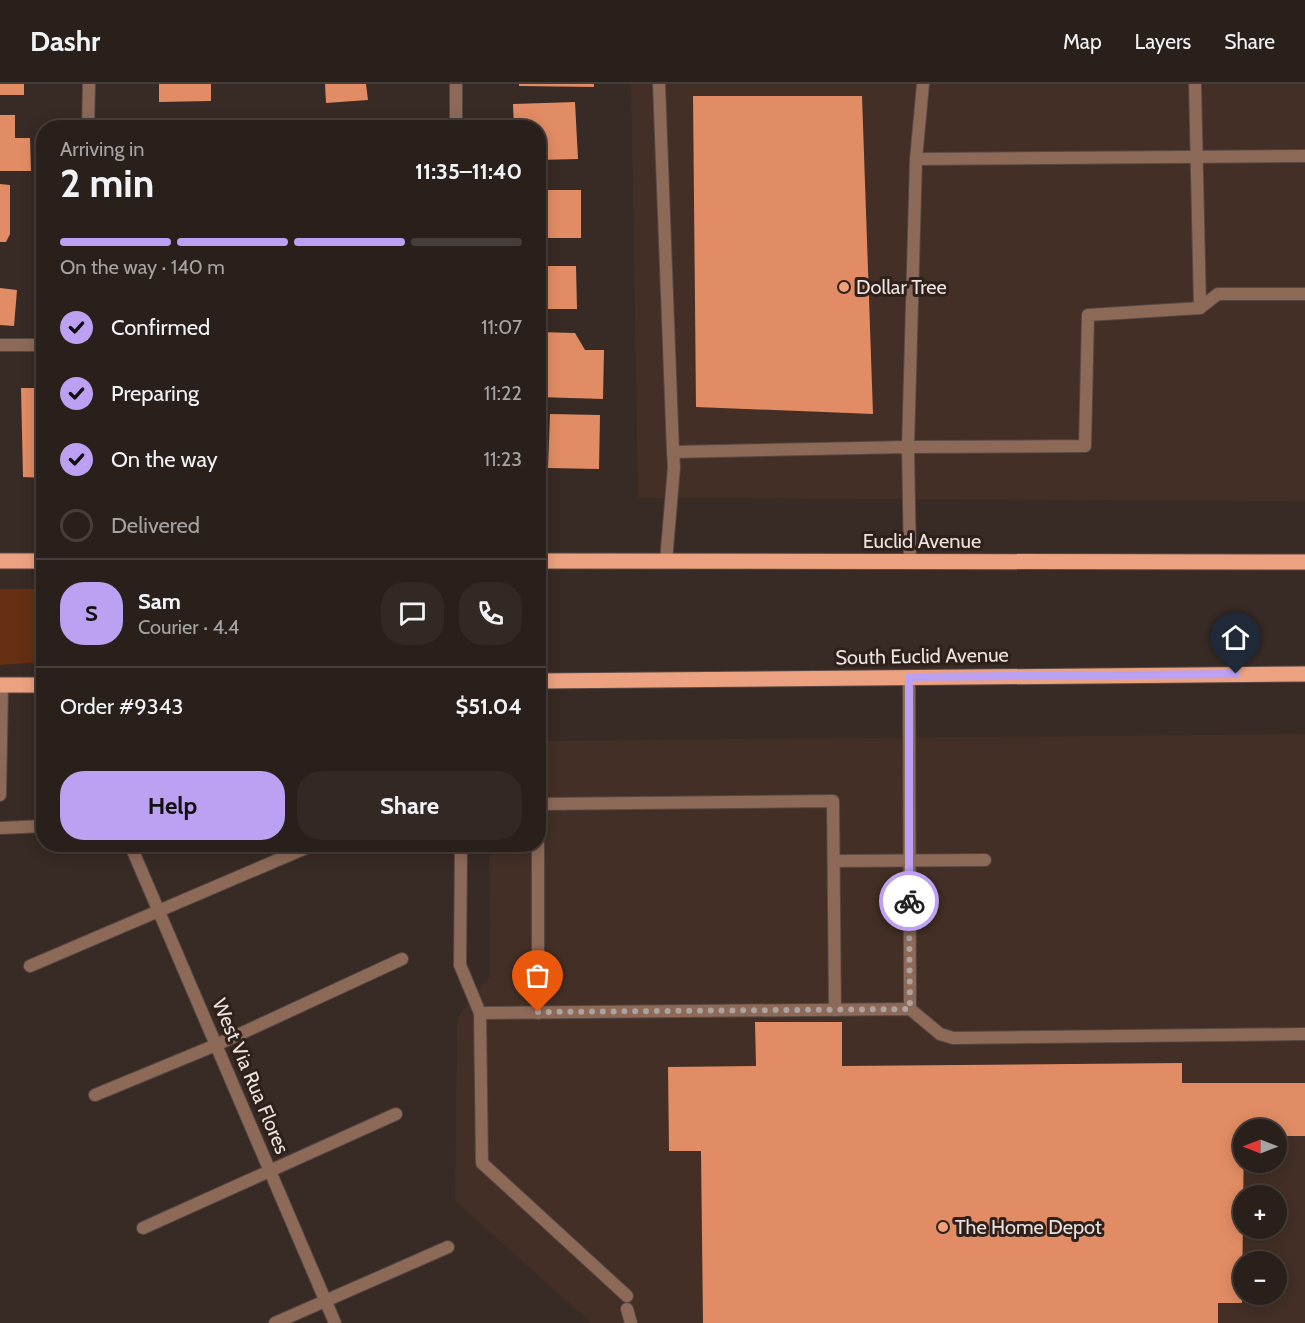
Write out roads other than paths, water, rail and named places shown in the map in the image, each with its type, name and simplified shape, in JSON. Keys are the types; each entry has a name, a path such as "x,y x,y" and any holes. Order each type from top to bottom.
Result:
{"main road":[{"path":"0,561 36,561"},
{"name":"Euclid Avenue","path":"546,561 1305,562"},
{"name":"South Euclid Avenue","path":"546,681 1305,674"},
{"path":"1,685 36,685"}],"street":[{"path":"88,120 89,84"},
{"path":"456,84 456,120"},
{"path":"659,84 673,452 666,561"},
{"path":"910,562 908,447 915,159 923,84"},
{"path":"1195,84 1200,308"},
{"path":"915,159 1305,156"},
{"path":"673,452 1085,446 1088,315 1200,308 1218,294 1305,294"},
{"path":"0,345 36,345"},
{"path":"909,677 910,1009"},
{"path":"0,795 1,685"},
{"path":"546,804 833,801 836,1010"},
{"path":"0,828 36,826"},
{"name":"West Via Rua Flores","path":"133,852 335,1323"},
{"path":"30,966 159,913 297,852"},
{"path":"461,852 460,965 480,1013 482,1163 627,1303 630,1323"},
{"path":"538,852 538,1012"},
{"path":"834,861 985,860"},
{"path":"95,1095 216,1045 402,959"},
{"path":"480,1013 910,1009 940,1034 953,1038 1305,1034"},
{"path":"143,1228 396,1114"},
{"path":"275,1323 448,1247"}],"place":[{"name":"Dollar Tree","path":"844,287"},
{"name":"The Home Depot","path":"943,1227"}]}
